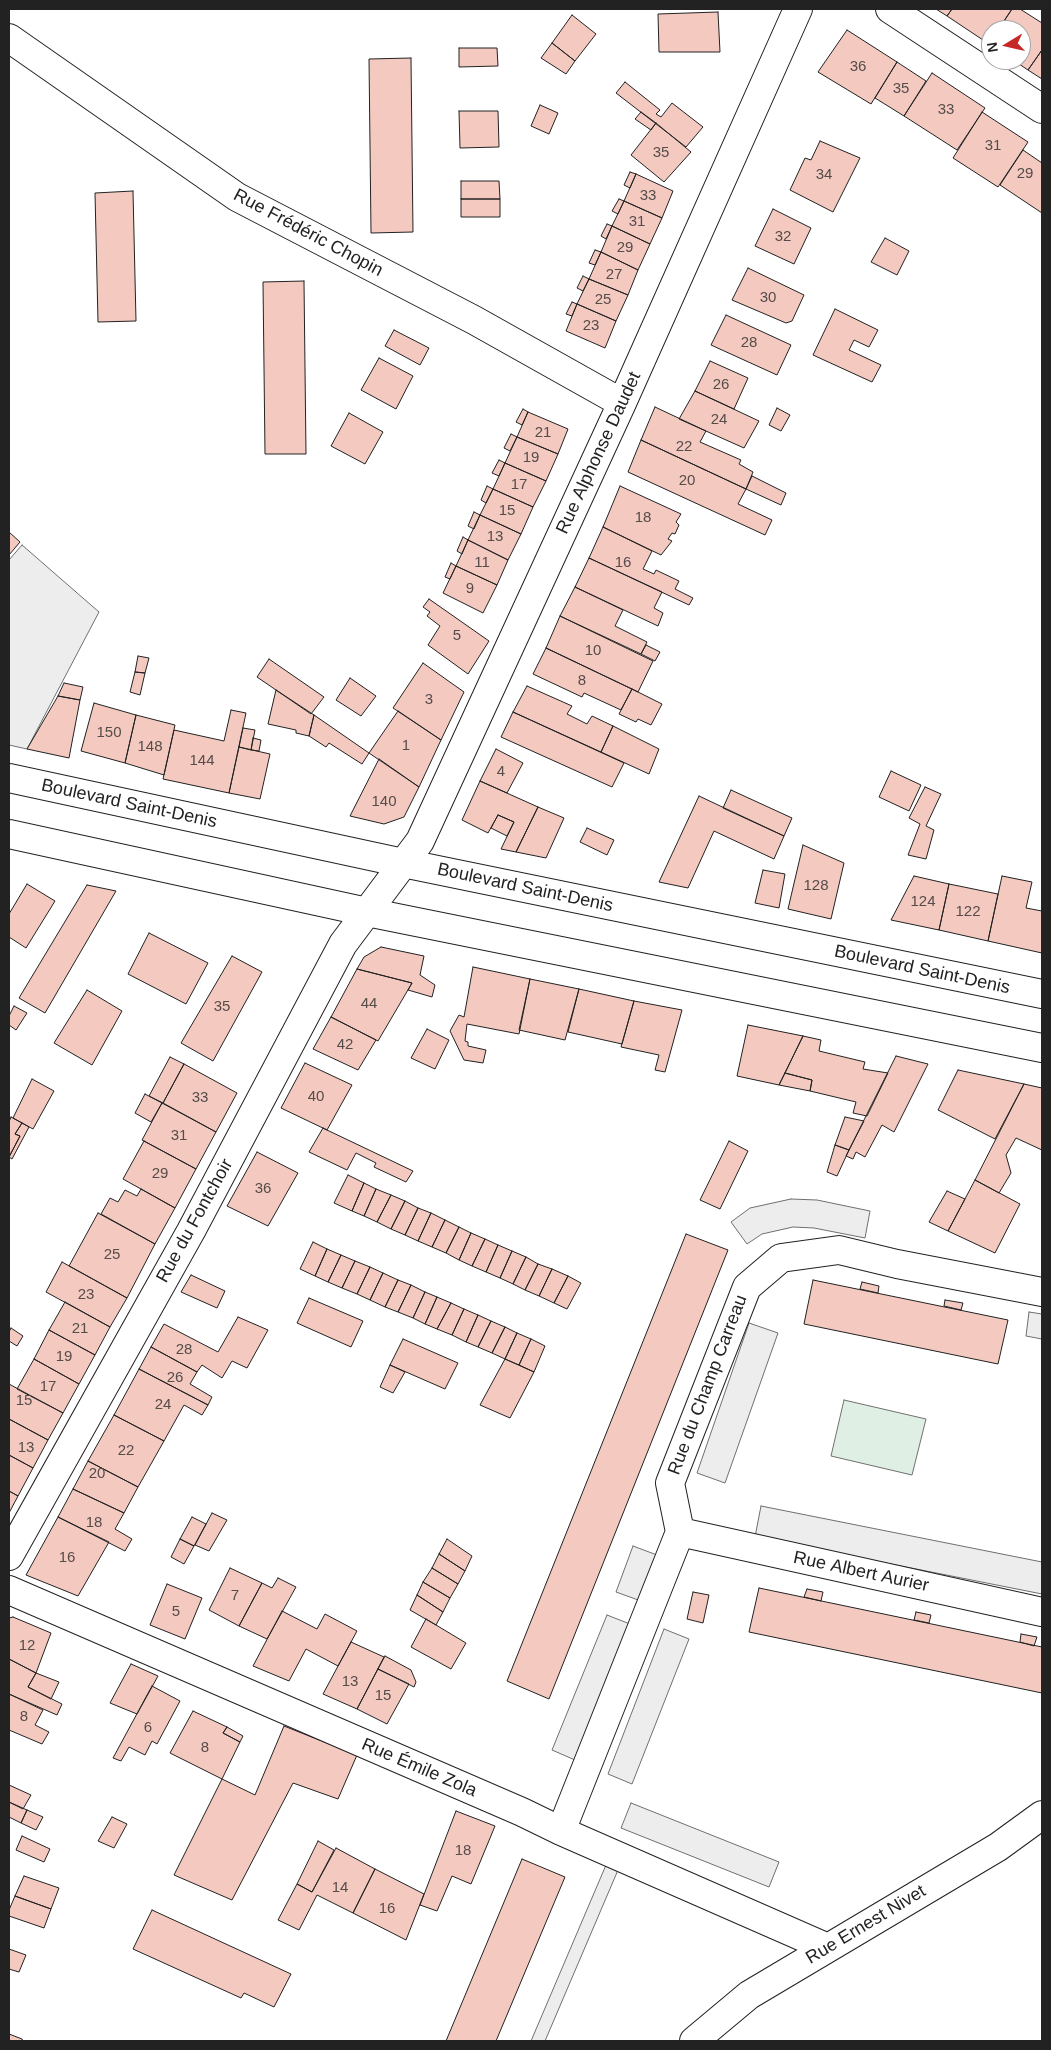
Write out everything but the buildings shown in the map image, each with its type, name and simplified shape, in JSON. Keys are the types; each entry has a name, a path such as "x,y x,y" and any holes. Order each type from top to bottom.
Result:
{"street":[{"name":"Rue Alphonse Daudet","path":"384,889 420,841 622,403 798,9"},
{"path":"890,9 1042,109"},
{"name":"Rue Frédéric Chopin","path":"9,38 237,197 474,320 622,403"},
{"name":"Boulevard Saint-Denis","path":"9,778 403,863 1042,994"},
{"path":"9,834 366,912 1042,1048"},
{"name":"Rue du Fontchoir","path":"9,1556 196,1223 343,944 384,889"},
{"name":"Rue du Champ Carreau","path":"680,1532 670,1483 747,1287 781,1258 839,1250 1042,1292"},
{"path":"561,1831 680,1532"},
{"name":"Rue Albert Aurier","path":"680,1532 1042,1612"},
{"name":"Rue Émile Zola","path":"9,1590 522,1812 561,1831 828,1948"},
{"name":"Rue Ernest Nivet","path":"694,2041 749,1996 998,1846 1042,1815"}],"green space":[{"path":"844,1400 926,1419 912,1475 831,1456"}],"shaded area":[{"path":"22,545 99,612 27,749 9,745 9,560"},
{"path":"791,1199 817,1200 870,1211 865,1238 814,1228 793,1227 762,1234 747,1244 731,1222 750,1208"},
{"path":"1029,1312 1042,1314 1042,1339 1026,1336"},
{"path":"749,1323 778,1333 725,1483 697,1473"},
{"path":"761,1506 1042,1562 1042,1594 755,1537"},
{"path":"633,1546 657,1555 641,1601 616,1592"},
{"path":"607,1615 630,1624 575,1760 552,1750"},
{"path":"664,1629 689,1639 632,1784 608,1774"},
{"path":"631,1803 779,1862 769,1887 621,1828"},
{"path":"609,1858 621,1863 545,2041 531,2041"}]}
